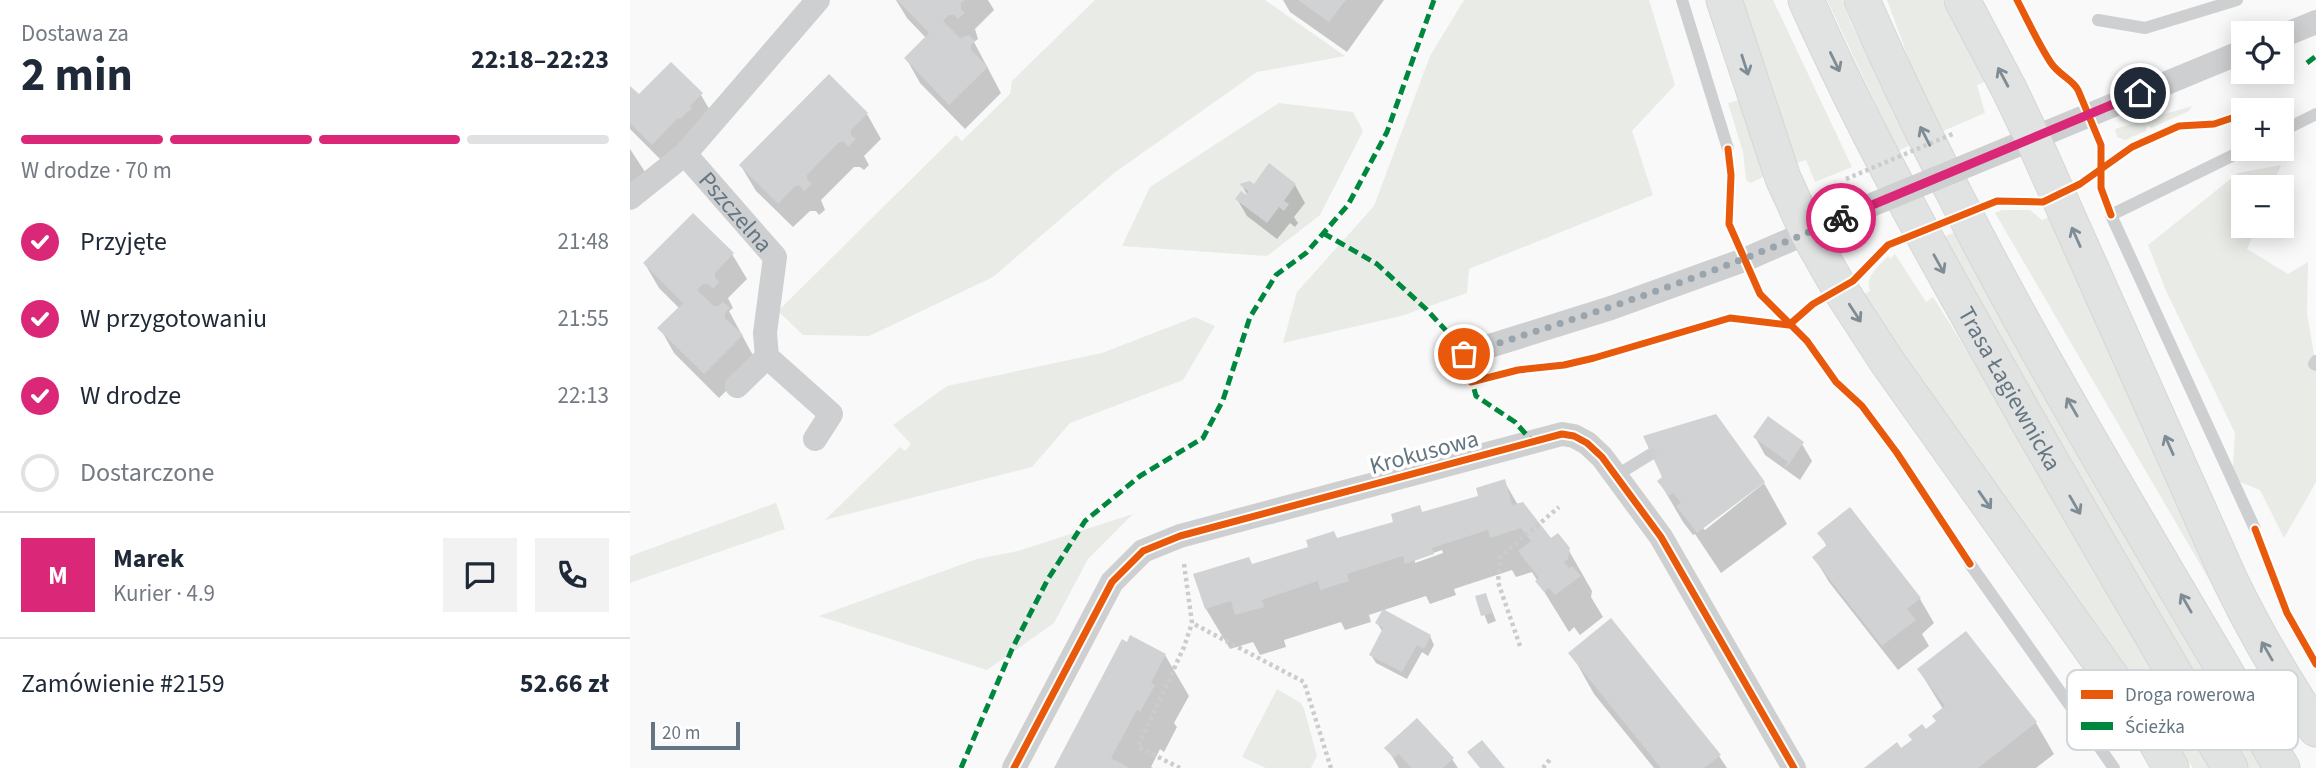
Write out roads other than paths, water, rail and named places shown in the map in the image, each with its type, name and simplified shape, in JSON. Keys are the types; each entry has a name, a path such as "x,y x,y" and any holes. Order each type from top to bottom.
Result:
{"main road":[{"path":"1724,0 1783,178 1808,233 1839,289 1886,360 2106,670"},
{"name":"Trasa Łagiewnicka","path":"1806,0 1860,113 1936,259 2172,670"},
{"name":"Trasa Łagiewnicka","path":"1862,0 1922,131 1992,264 2098,453 2225,670"},
{"path":"1962,0 2033,139 2230,580 2278,670"},
{"path":"2298,702 2316,729"},
{"path":"2161,750 2171,768"},
{"name":"Trasa Łagiewnicka","path":"2219,750 2230,768"},
{"name":"Trasa Łagiewnicka","path":"2272,750 2283,768"}],"street":[{"name":"Pszczelna","path":"630,198 685,154 818,0"},
{"path":"2294,31 2316,22"},
{"path":"1464,354 1611,308 1744,260 2231,56"},
{"name":"Pszczelna","path":"685,154 775,257 765,332 767,357"},
{"path":"737,386 767,357 831,414 815,439"},
{"name":"Krokusowa","path":"1014,768 1112,582 1143,551 1180,536 1562,433 1587,443 1602,457 1661,537 1794,768"}],"lane":[{"path":"1682,0 1728,149"},
{"path":"2098,20 2146,28 2237,0"},
{"path":"2294,125 2316,114"},
{"path":"2231,156 2111,215 2255,530"},
{"path":"1617,475 1651,454"},
{"path":"1970,564 2067,701"},
{"path":"2101,750 2114,768"}]}
